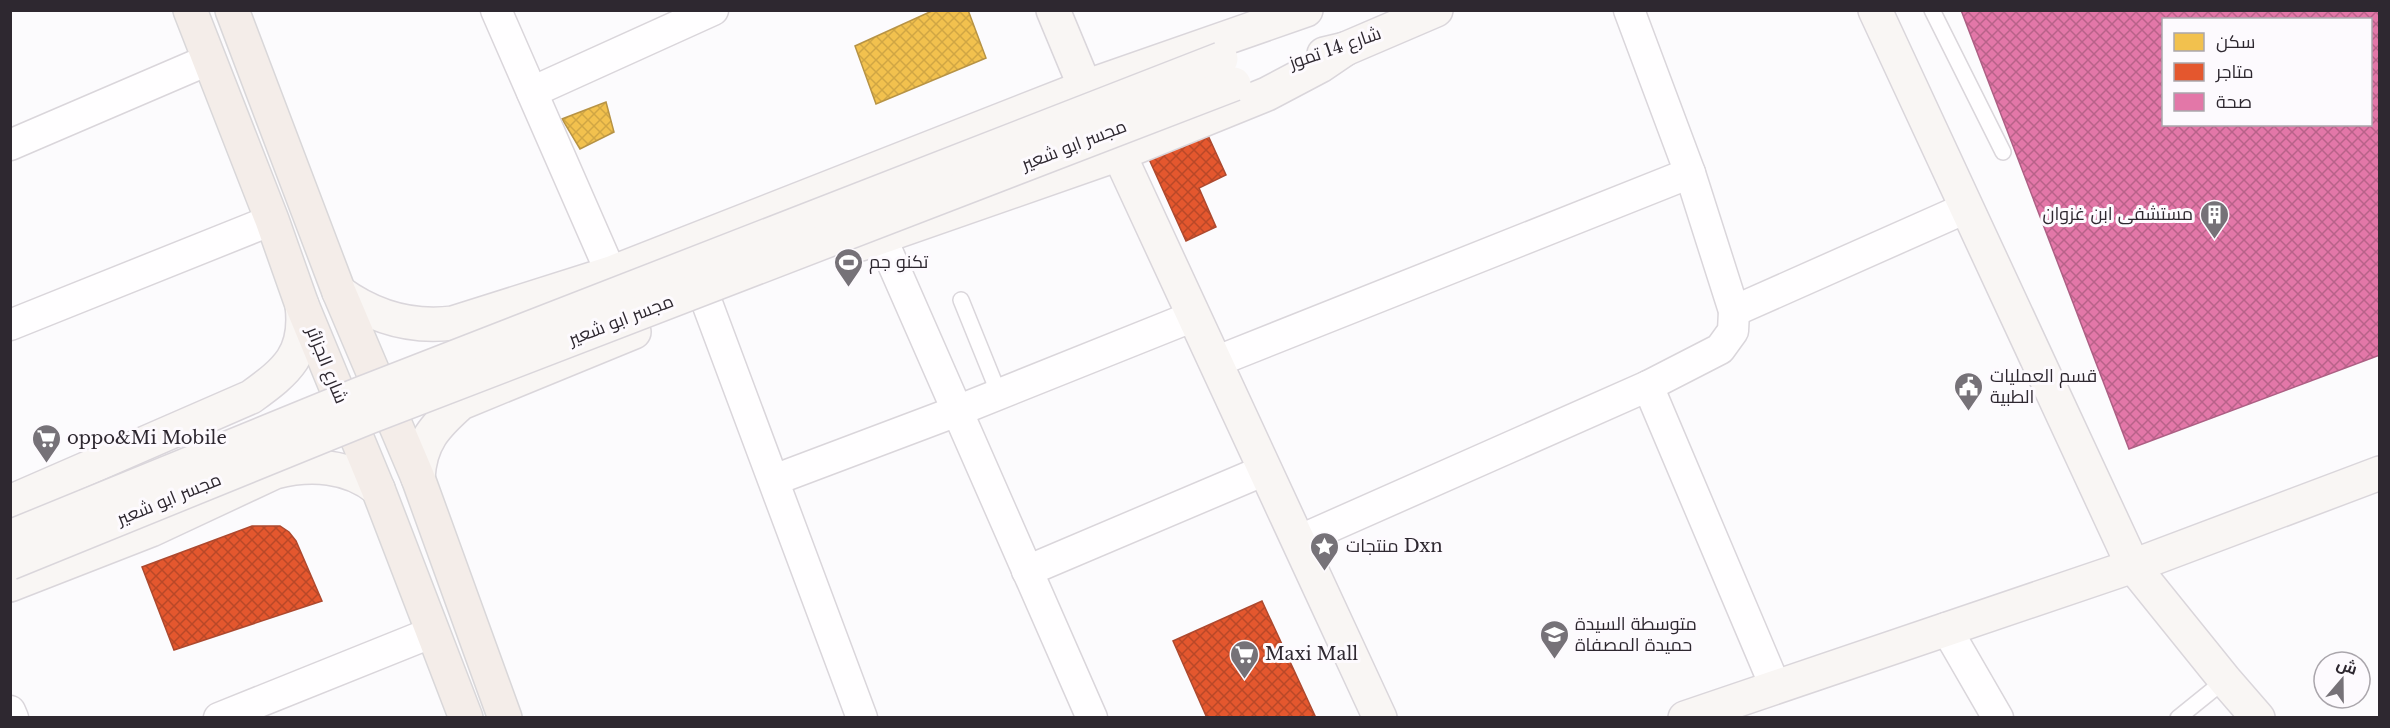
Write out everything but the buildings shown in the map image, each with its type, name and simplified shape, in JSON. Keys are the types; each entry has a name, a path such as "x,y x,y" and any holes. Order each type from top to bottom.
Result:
{"main road":[{"name":"شارع الجزائر","path":"190,10 272,220 302,306 378,489 466,717"},
{"path":"232,10 339,292 418,478 506,717"},
{"path":"1053,10 1085,87"},
{"path":"339,292 355,304 410,323 430,326 453,323 611,273 1085,87 1306,10"},
{"name":"شارع 14 تموز","path":"1227,72 1316,10"},
{"name":"شارع 14 تموز","path":"1227,72 1288,64 1345,49 1436,10"},
{"path":"1875,10 2133,566 2225,680 2258,717"},
{"path":"418,478 419,457 430,435 444,417 461,403 482,393 707,303 881,237 1119,154 1267,94 1311,71 1345,49"},
{"name":"مجسر ابو شعير","path":"10,537 360,394 1227,72"},
{"name":"مجسر ابو شعير","path":"10,563 1227,72"},
{"path":"1119,154 1380,717"},
{"path":"10,502 251,398 275,379 291,361 302,342 305,325 302,306"},
{"path":"453,323 433,337 425,353 423,366 430,382 443,391 482,393"},
{"path":"234,406 265,407 281,414 287,420 293,431 293,444 290,456 274,472"},
{"path":"10,585 151,530 274,472 293,467 332,468 367,479 378,489"},
{"path":"1688,717 2133,566 2379,473"}],"street":[{"path":"496,10 611,273"},
{"path":"532,92 713,10"},
{"path":"1298,541 1648,386 1720,349 1733,332 1734,311 1690,173 1629,10"},
{"path":"10,145 208,60"},
{"path":"1215,362 1690,173"},
{"path":"1734,311 1966,208"},
{"path":"10,325 272,220"},
{"path":"881,237 1092,717"},
{"path":"707,303 862,717"},
{"path":"774,480 957,411 1194,316"},
{"path":"1648,386 1775,686"},
{"path":"1027,571 1265,470"},
{"path":"1946,628 1998,717"},
{"path":"219,717 433,632"},
{"path":"10,711 13,717"}],"lane":[{"path":"1932,10 2003,152"},
{"path":"961,300 999,393"},
{"path":"2178,717 2225,680"}],"place":[{"name":"مستشفى ابن غزوان","path":"2214,240"},
{"name":"تكنو جم","path":"848,288"},
{"name":"قسم العمليات الطبية","path":"1969,412"},
{"name":"oppo&Mi Mobile","path":"46,464"},
{"name":"منتجات Dxn","path":"1325,572"},
{"name":"متوسطة السيدة حميدة المصفاة","path":"1554,660"},
{"name":"Maxi Mall","path":"1244,680"}]}
